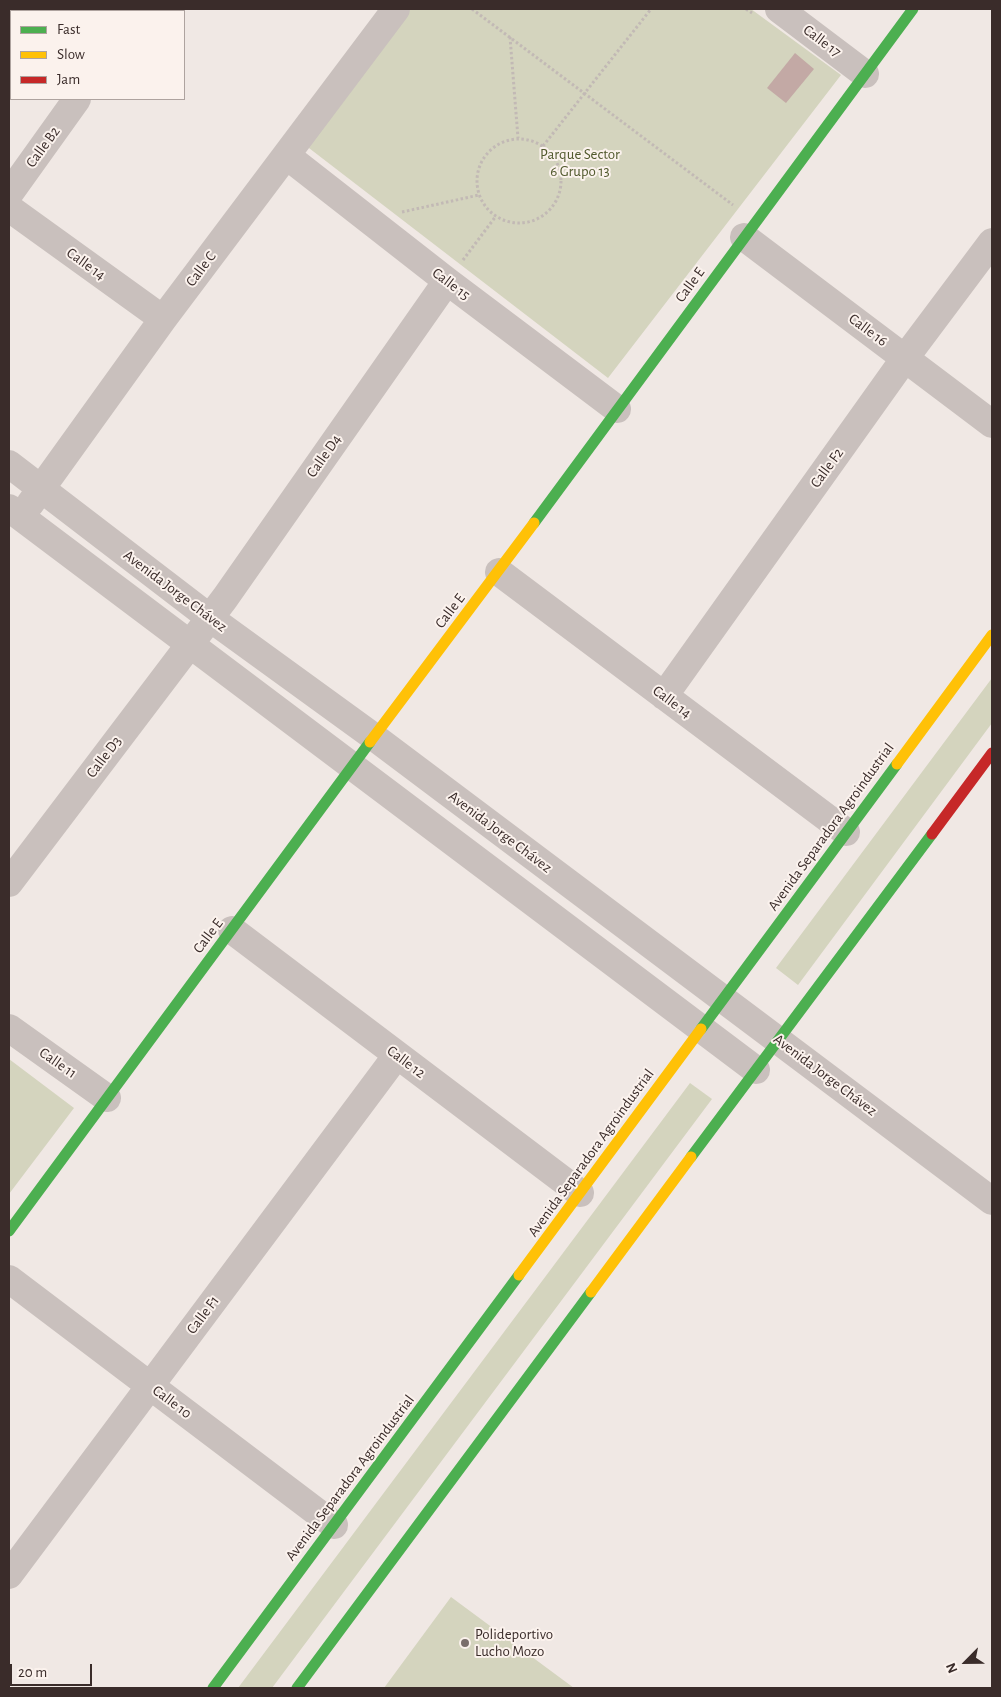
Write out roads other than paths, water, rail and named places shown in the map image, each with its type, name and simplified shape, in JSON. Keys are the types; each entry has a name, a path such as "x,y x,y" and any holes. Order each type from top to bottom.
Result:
{"street":[{"name":"Calle C","path":"13,519 40,489 163,319 396,9"},
{"name":"Calle E","path":"9,1231 374,737 499,572 913,9"},
{"name":"Calle 17","path":"766,12 865,74"},
{"name":"Calle B2","path":"9,194 76,100"},
{"name":"Calle 15","path":"287,156 459,274 617,409"},
{"name":"Calle 14","path":"9,208 163,319"},
{"name":"Calle 16","path":"750,230 905,358 992,424"},
{"name":"Calle F2","path":"664,696 905,358 992,242"},
{"name":"Calle D4","path":"200,631 459,274"},
{"name":"Avenida Jorge Chávez","path":"9,464 40,489 353,766 756,1070"},
{"name":"Avenida Jorge Chávez","path":"13,519 374,737 992,1201"},
{"name":"Calle 14","path":"499,572 846,832"},
{"name":"Calle D3","path":"9,883 200,631"},
{"name":"Avenida Separadora Agroindustrial","path":"213,1688 992,635"},
{"path":"298,1688 992,753"},
{"name":"Calle 12","path":"232,930 580,1193"},
{"name":"Calle 11","path":"9,1028 107,1098"},
{"name":"Calle F1","path":"9,1574 397,1055"},
{"name":"Calle 10","path":"9,1279 334,1525"}],"place":[{"name":"Polideportivo Lucho Mozo","path":"465,1643"}],"park label":[{"name":"Parque Sector 6 Grupo 13","path":"580,162"}]}
